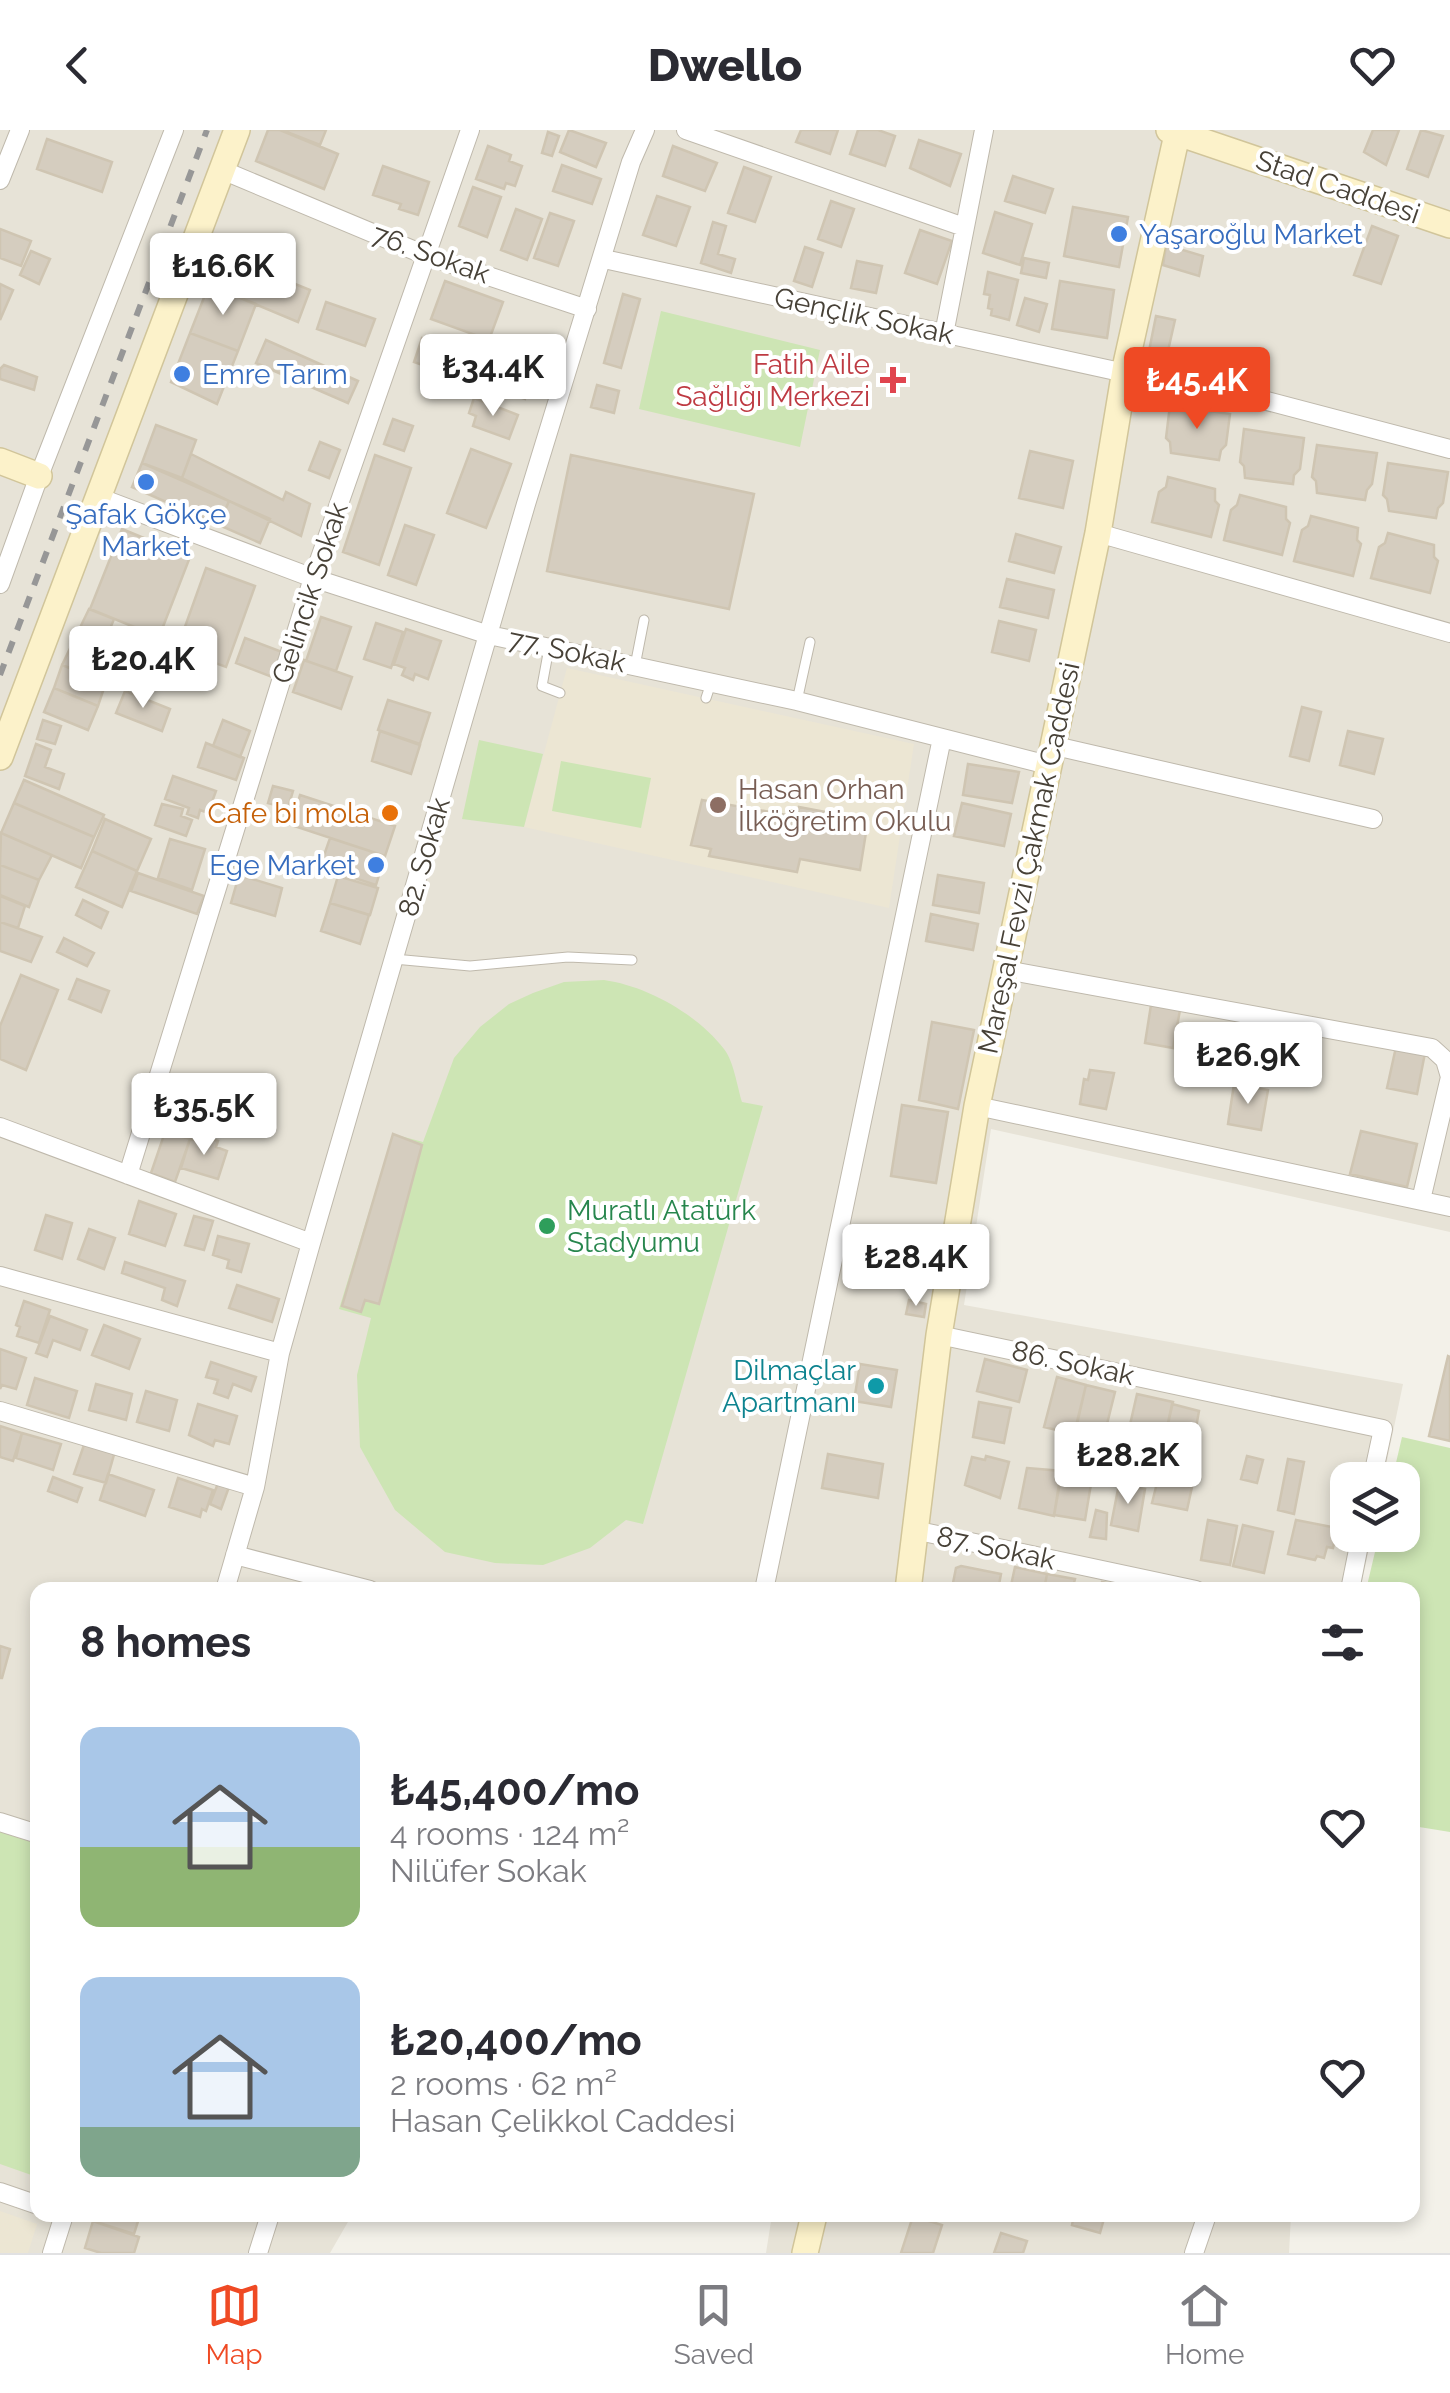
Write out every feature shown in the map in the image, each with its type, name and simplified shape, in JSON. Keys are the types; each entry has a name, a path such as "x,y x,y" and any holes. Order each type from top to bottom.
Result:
{"street":[{"path":"0,180 20,130"},
{"path":"0,584 174,130"},
{"path":"0,757 237,130"},
{"name":"Gelincik Sokak","path":"128,1175 313,578 470,130"},
{"name":"82. Sokak","path":"227,1582 255,1488 280,1353 311,1244 526,504 631,162 645,130"},
{"path":"686,130 964,227"},
{"path":"944,334 984,130"},
{"name":"Stad Caddesi","path":"1174,131 1450,226"},
{"name":"Mareşal Fevzi Çakmak Caddesi","path":"909,1582 950,1264 977,1106 1098,533 1125,369 1174,131"},
{"name":"76. Sokak","path":"222,170 425,254 587,309"},
{"name":"Gençlik Sokak","path":"604,259 944,334 1125,369 1450,449"},
{"path":"0,461 39,476"},
{"name":"77. Sokak","path":"98,497 313,578 490,635 635,666 708,690 797,701 942,738 1050,755 1373,819"},
{"path":"1098,533 1450,633"},
{"path":"766,1582 942,738"},
{"path":"1006,970 1432,1048 1445,1060 1450,1077 1421,1200"},
{"path":"977,1106 1450,1207"},
{"path":"0,1126 311,1244"},
{"path":"837,1241 950,1264"},
{"path":"0,1276 280,1353"},
{"name":"86. Sokak","path":"940,1335 1383,1429 1376,1462"},
{"path":"0,1410 255,1488"},
{"name":"87. Sokak","path":"914,1530 1158,1582"},
{"path":"1352,1582 1358,1552"},
{"path":"235,1555 339,1582"},
{"path":"0,1822 30,1831"},
{"path":"0,2192 30,2202"},
{"path":"52,2253 62,2222"},
{"path":"258,2253 268,2222"},
{"path":"805,2253 812,2222"},
{"path":"1194,2253 1205,2222"}],"lane":[{"path":"635,666 644,620"},
{"path":"797,701 810,642"},
{"path":"549,648 542,686 560,693"},
{"path":"394,959 470,966 568,957 632,960"}],"shaded area":[{"path":"0,130 1450,130 1450,1232 991,1129 964,1305 1403,1384 1387,1462 1330,1462 1330,1552 1368,1552 1362,1582 30,1582 30,2222 348,2222 330,2253 0,2253"},
{"name":"Hasan Orhan İlköğretim Okulu","path":"567,668 914,744 889,908 524,827"},
{"path":"0,2211 37,2224 28,2253 0,2253"},
{"path":"771,2222 1291,2222 1289,2253 766,2253"}],"green space":[{"path":"661,311 820,350 800,447 639,409"},
{"path":"479,740 543,754 524,827 462,819"},
{"path":"561,761 651,778 641,828 552,811"},
{"name":"Muratlı Atatürk Stadyumu","path":"604,980 654,995 700,1024 727,1054 742,1102 763,1106 643,1524 626,1520 590,1548 543,1565 495,1563 445,1552 395,1510 360,1447 357,1375 371,1318 339,1309 393,1134 423,1142 454,1058 480,1027 509,1004 564,982"},
{"path":"1402,1437 1450,1448 1450,1832 1420,1827 1420,1582 1368,1582 1375,1552 1420,1552 1420,1462 1396,1462"},
{"path":"0,1821 30,1832 30,2175 0,2164"}],"building":[{"path":"268,130 280,130 338,154 324,189 256,161"},
{"path":"282,130 326,130 320,145"},
{"path":"569,130 606,143 596,167 560,152"},
{"path":"801,130 838,130 830,154 796,142"},
{"path":"858,130 878,130 895,136 885,166 850,154"},
{"path":"1373,130 1399,130 1386,165 1364,152"},
{"path":"1421,130 1443,136 1428,177 1407,169"},
{"path":"548,132 559,136 552,156 542,153"},
{"path":"47,139 112,162 102,192 37,169"},
{"path":"919,140 961,154 950,186 910,168"},
{"path":"488,146 511,155 509,161 522,166 515,186 506,183 504,189 476,179"},
{"path":"673,146 717,163 705,191 663,176"},
{"path":"562,165 601,179 592,204 553,191"},
{"path":"383,166 429,182 418,215 399,209 401,204 373,195"},
{"path":"744,167 771,177 755,222 728,213"},
{"path":"1013,176 1053,189 1045,213 1005,201"},
{"path":"473,187 501,197 487,237 459,226"},
{"path":"657,196 690,207 676,246 643,235"},
{"path":"831,201 854,209 841,247 818,239"},
{"path":"1073,207 1128,217 1119,267 1064,256"},
{"path":"516,209 542,219 527,260 501,250"},
{"path":"995,212 1032,224 1020,265 983,253"},
{"path":"550,213 574,221 558,266 534,258"},
{"path":"713,222 726,226 718,254 735,259 731,273 701,263"},
{"path":"1372,226 1398,236 1381,284 1354,275"},
{"path":"0,229 31,241 21,266 0,258"},
{"path":"920,230 952,241 937,284 905,273"},
{"path":"1166,245 1203,256 1199,276 1163,265"},
{"path":"805,247 823,253 812,287 794,281"},
{"path":"31,251 50,259 39,284 20,275"},
{"path":"221,254 310,290 298,322 209,285"},
{"path":"1024,258 1049,263 1046,278 1021,273"},
{"path":"857,261 882,266 876,293 851,288"},
{"path":"988,272 1018,280 1009,320 991,315 990,295 984,294"},
{"path":"445,281 503,302 489,340 431,319"},
{"path":"1060,281 1114,290 1107,338 1052,329"},
{"path":"0,284 13,290 0,320"},
{"path":"209,285 256,304 238,351 190,333"},
{"path":"623,294 640,299 621,368 604,363"},
{"path":"1025,298 1047,304 1039,332 1017,325"},
{"path":"326,302 375,319 365,346 317,329"},
{"path":"1156,316 1175,320 1167,355 1149,351"},
{"path":"190,333 238,351 217,404 171,382"},
{"path":"422,338 461,352 453,376 414,362"},
{"path":"266,340 358,381 348,403 256,363"},
{"path":"490,361 533,376 525,399 482,384"},
{"path":"4,365 37,377 34,390 0,379"},
{"path":"597,385 619,391 614,413 591,407"},
{"path":"474,398 518,415 509,439 473,426 476,416 469,413"},
{"path":"1170,405 1230,414 1226,445 1219,460 1171,453 1166,438"},
{"path":"393,419 413,426 404,451 384,444"},
{"path":"156,425 196,440 182,478 142,463"},
{"path":"1244,429 1304,438 1300,469 1293,484 1245,478 1240,462"},
{"path":"320,442 340,450 329,478 309,470"},
{"path":"1317,445 1377,453 1365,500 1317,493 1312,477"},
{"path":"471,449 511,464 486,528 447,513"},
{"path":"1030,451 1073,461 1063,508 1019,498"},
{"path":"191,454 283,500 286,492 310,504 301,536 182,478"},
{"path":"375,455 411,468 379,565 343,552"},
{"path":"571,455 754,494 729,609 547,571"},
{"path":"142,463 229,501 219,525 132,487"},
{"path":"1388,463 1448,472 1436,518 1389,511 1383,495"},
{"path":"1168,477 1215,489 1219,505 1211,537 1152,522 1159,492 1166,487"},
{"path":"1240,495 1286,507 1290,523 1282,555 1224,540 1231,510"},
{"path":"229,501 270,519 260,543 219,525"},
{"path":"1311,516 1358,528 1357,540 1361,544 1353,576 1294,561 1302,530"},
{"path":"405,525 434,535 416,585 388,575"},
{"path":"122,529 190,557 159,637 90,609"},
{"path":"1388,533 1434,545 1438,561 1430,593 1371,578 1379,547"},
{"path":"1016,534 1061,547 1054,573 1009,561"},
{"path":"206,568 255,586 226,667 177,649"},
{"path":"1007,579 1054,590 1048,618 1000,607"},
{"path":"89,609 114,619 91,676 62,665"},
{"path":"321,617 351,627 336,671 306,661"},
{"path":"999,621 1036,630 1029,661 992,652"},
{"path":"376,623 403,632 391,668 364,659"},
{"path":"406,629 441,641 428,679 415,674 413,680 402,675 405,668 394,664"},
{"path":"245,638 282,652 272,677 236,663"},
{"path":"304,660 352,677 341,709 293,692"},
{"path":"62,665 106,682 98,706 54,688"},
{"path":"54,688 98,706 88,730 44,712"},
{"path":"125,691 170,709 162,731 116,713"},
{"path":"388,700 430,713 420,744 378,730"},
{"path":"1302,707 1321,712 1309,761 1290,756"},
{"path":"43,720 61,726 55,744 37,739"},
{"path":"223,720 250,731 240,757 213,746"},
{"path":"380,731 420,745 411,774 372,761"},
{"path":"1348,731 1383,739 1374,774 1340,765"},
{"path":"206,743 244,758 236,780 198,767"},
{"path":"36,744 51,750 45,767 64,774 59,789 25,776"},
{"path":"968,764 1019,772 1012,803 963,795"},
{"path":"173,776 216,791 208,813 200,810 198,818 187,814 189,808 165,799"},
{"path":"24,780 104,815 94,837 14,803"},
{"path":"273,786 293,791 288,808 268,803"},
{"path":"300,795 395,826 385,856 291,825"},
{"name":"Hasan Orhan İlköğretim Okulu","path":"702,800 798,817 799,807 868,820 860,870 800,859 797,872 709,856 711,849 691,845"},
{"path":"14,803 94,837 81,868 1,833"},
{"path":"962,803 1011,814 1004,846 954,836"},
{"path":"162,804 183,809 181,816 192,820 186,836 155,825"},
{"path":"105,819 151,839 137,871 92,851"},
{"path":"1,833 52,855 39,880 0,865"},
{"path":"330,838 385,856 376,885 320,867"},
{"path":"170,839 205,849 192,890 158,878"},
{"path":"92,851 137,871 122,907 76,887"},
{"path":"0,865 39,880 29,907 0,895"},
{"path":"138,873 204,896 197,914 131,891"},
{"path":"239,875 282,888 275,916 231,903"},
{"path":"938,875 984,883 979,913 933,905"},
{"path":"338,876 378,888 370,915 330,903"},
{"path":"0,896 25,906 18,928 0,922"},
{"path":"83,900 108,912 101,928 76,915"},
{"path":"330,903 369,915 360,944 321,931"},
{"path":"931,914 978,924 973,950 926,941"},
{"path":"0,922 42,937 31,962 0,951"},
{"path":"64,938 94,953 87,966 57,952"},
{"path":"21,975 58,990 26,1070 0,1059 0,1026"},
{"path":"77,979 109,991 101,1012 69,999"},
{"path":"1151,1005 1180,1010 1173,1048 1145,1043"},
{"path":"932,1022 974,1030 958,1109 919,1100"},
{"path":"1396,1047 1425,1053 1417,1094 1387,1088"},
{"path":"1090,1070 1114,1073 1106,1109 1080,1104 1084,1079 1088,1080"},
{"path":"1234,1084 1268,1090 1261,1130 1228,1124"},
{"path":"902,1105 948,1112 936,1183 891,1176"},
{"path":"1361,1131 1417,1144 1407,1187 1350,1174"},
{"path":"165,1132 190,1139 175,1182 151,1173"},
{"path":"393,1134 422,1145 379,1304 365,1300 361,1312 342,1306"},
{"path":"206,1138 218,1141 216,1147 227,1151 218,1179 181,1168 190,1139 204,1143"},
{"path":"139,1201 176,1214 165,1246 129,1234"},
{"path":"46,1215 72,1223 62,1259 35,1250"},
{"path":"194,1216 213,1221 204,1250 185,1245"},
{"path":"89,1229 115,1238 104,1269 78,1259"},
{"path":"218,1236 249,1244 241,1272 227,1268 229,1260 213,1255"},
{"path":"125,1262 185,1281 177,1306 162,1300 165,1288 122,1273"},
{"path":"237,1285 279,1299 272,1322 229,1308"},
{"path":"909,1300 926,1304 924,1317 906,1314"},
{"path":"24,1301 50,1310 39,1343 17,1336 20,1327 16,1325"},
{"path":"50,1316 87,1330 80,1350 53,1340 47,1357 36,1353"},
{"path":"104,1325 140,1339 129,1369 92,1355"},
{"path":"0,1349 26,1358 16,1389 2,1385 0,1389"},
{"path":"1450,1357 1450,1441 1429,1436"},
{"path":"985,1359 1027,1370 1019,1402 977,1391"},
{"path":"211,1362 256,1377 251,1391 233,1384 228,1398 214,1393 218,1380 206,1377"},
{"name":"Dilmaçlar Apartmanı","path":"860,1364 897,1370 891,1407 854,1401"},
{"path":"1057,1377 1086,1385 1074,1434 1044,1427"},
{"path":"35,1378 77,1391 69,1418 27,1405"},
{"path":"96,1384 132,1394 126,1420 89,1410"},
{"path":"1086,1385 1115,1392 1103,1440 1075,1433"},
{"path":"146,1391 177,1400 169,1431 137,1422"},
{"path":"1137,1394 1173,1402 1163,1446 1127,1438"},
{"path":"979,1402 1011,1408 1004,1443 973,1437"},
{"path":"198,1404 237,1416 229,1444 215,1440 213,1446 189,1435"},
{"path":"1172,1404 1199,1411 1192,1450 1163,1446"},
{"path":"0,1426 22,1433 13,1461 0,1457"},
{"path":"22,1433 61,1444 53,1470 16,1458"},
{"path":"85,1442 115,1451 106,1483 74,1474"},
{"path":"828,1454 883,1464 878,1498 822,1488"},
{"path":"986,1456 1009,1462 1000,1498 965,1485 972,1457 985,1460"},
{"path":"1247,1456 1263,1460 1257,1483 1241,1479"},
{"path":"1288,1459 1304,1462 1294,1514 1278,1510"},
{"path":"1027,1468 1062,1471 1054,1516 1019,1508"},
{"path":"1061,1472 1092,1478 1085,1520 1054,1515"},
{"path":"108,1474 154,1490 145,1516 100,1500"},
{"path":"53,1477 82,1488 77,1502 48,1491"},
{"path":"178,1478 213,1490 200,1517 169,1507"},
{"path":"1158,1479 1192,1487 1187,1510 1152,1503"},
{"path":"218,1483 229,1487 221,1509 210,1504"},
{"path":"1119,1484 1145,1489 1138,1531 1111,1525"},
{"path":"1096,1510 1107,1513 1106,1539 1090,1537"},
{"path":"1208,1520 1237,1526 1230,1565 1201,1560"},
{"path":"1296,1520 1330,1527 1330,1548 1324,1558 1288,1554"},
{"path":"1243,1525 1273,1532 1264,1573 1233,1566"},
{"path":"1015,1567 1047,1574 1046,1582 1012,1582"},
{"path":"956,1568 1001,1574 1000,1582 953,1582"},
{"path":"1047,1574 1075,1579 1074,1582 1046,1582"},
{"path":"0,1646 10,1649 2,1678 0,1678"},
{"path":"93,2222 139,2237 134,2253 101,2253 85,2248"},
{"path":"96,2222 138,2222 134,2234"},
{"path":"911,2222 942,2225 933,2253 901,2253"},
{"path":"1073,2222 1103,2222 1100,2233 1072,2225"},
{"path":"1001,2233 1027,2241 1023,2253 994,2253"}],"railway":[{"path":"0,675 207,130"}],"place":[{"name":"Yaşaroğlu Market","path":"1119,234"},
{"name":"Emre Tarım","path":"182,374"},
{"name":"Fatih Aile Sağlığı Merkezi","path":"893,380"},
{"name":"Şafak Gökçe Market","path":"146,482"},
{"name":"Hasan Orhan İlköğretim Okulu","path":"718,805"},
{"name":"Cafe bi mola","path":"390,813"},
{"name":"Ege Market","path":"376,865"},
{"name":"Muratlı Atatürk Stadyumu","path":"547,1226"},
{"name":"Dilmaçlar Apartmanı","path":"876,1386"}]}
